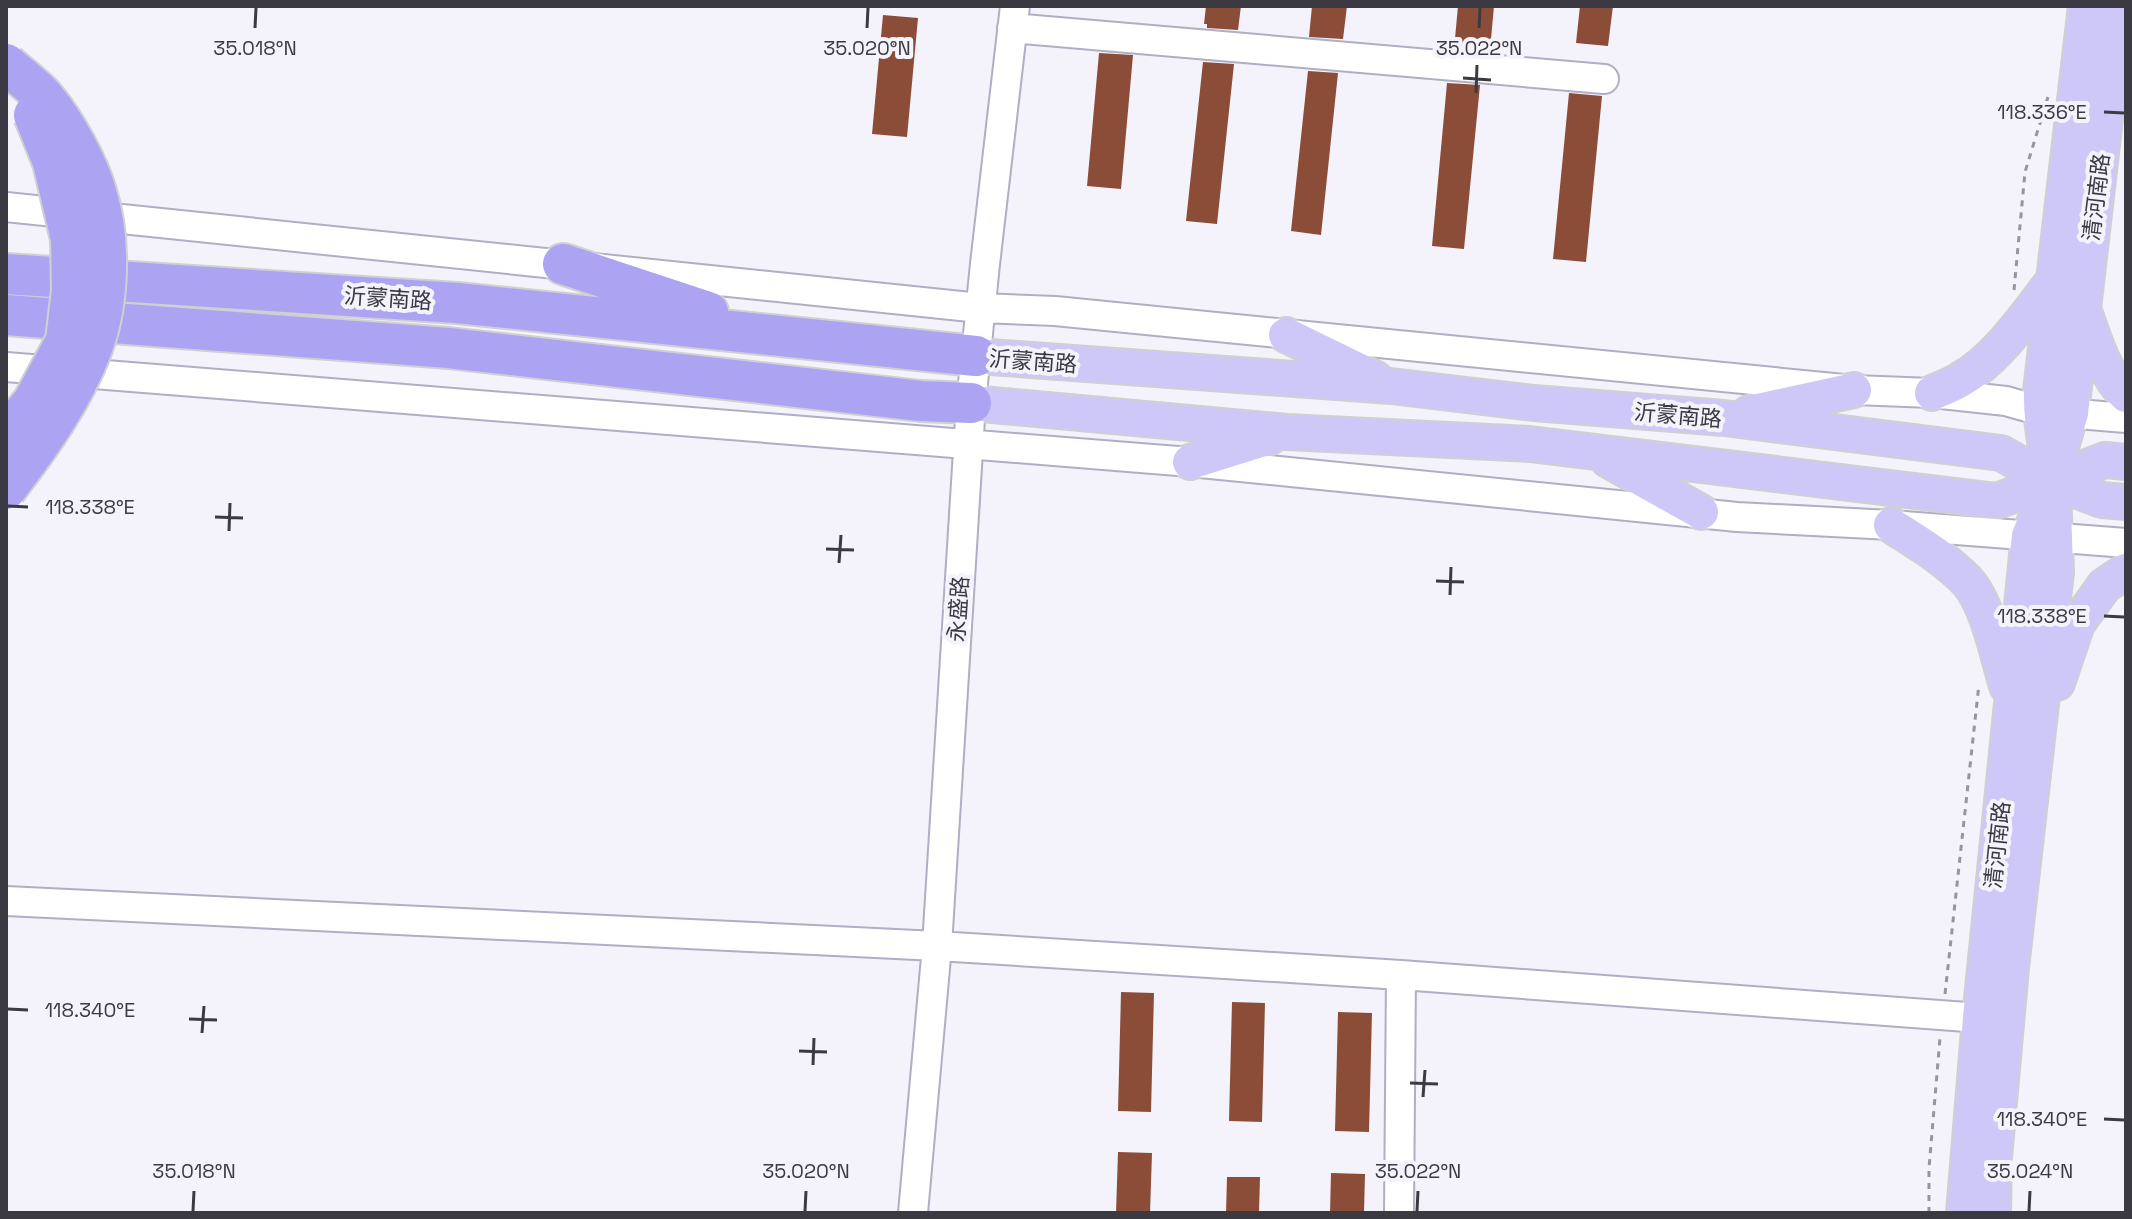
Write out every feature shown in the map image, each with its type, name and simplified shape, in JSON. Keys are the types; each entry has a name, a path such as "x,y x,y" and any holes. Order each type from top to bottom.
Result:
{"highway":[{"path":"6,55 53,162 71,239 72,290 66,341 33,402 6,435"},
{"path":"6,64 46,99 74,142 96,191 106,244 105,298 92,348 65,402 34,452 6,489"},
{"path":"563,264 784,337"},
{"name":"沂蒙南路","path":"6,274 457,303 976,356"},
{"name":"沂蒙南路","path":"6,315 449,348 921,401 971,403"}],"main road":[{"name":"清河南路","path":"1964,1213 2012,702 2051,481 2056,412 2054,280 2086,6"},
{"name":"清河南路","path":"2056,412 2083,306 2118,6"},
{"path":"1932,393 1962,380 1984,361 2009,337 2054,280"},
{"path":"2083,306 2098,354 2126,395"},
{"path":"1286,335 1391,386"},
{"name":"沂蒙南路","path":"976,356 1391,386 1534,403 1724,418 2001,453 2051,481 2102,500 2126,502"},
{"path":"1724,418 1854,390"},
{"name":"沂蒙南路","path":"971,403 1287,432 1530,444 1997,501 2105,460 2126,462"},
{"path":"1190,462 1287,432"},
{"path":"1594,452 1701,512"},
{"path":"1891,525 1941,558 1969,583 1986,616 2012,702"},
{"name":"清河南路","path":"1993,1213 1994,1158 2011,968 2056,572 2042,537"},
{"path":"2036,743 2077,624 2104,586 2126,571"}],"street":[{"path":"1014,17 1604,79"},
{"name":"永盛路","path":"913,1213 937,946 971,403 1014,17"},
{"path":"6,207 980,308 1055,311 1854,390 1932,393 2006,401 2056,412 2126,418"},
{"path":"6,367 1190,462 1737,517 2126,543"},
{"path":"6,901 937,946 1401,975 1980,1018"},
{"path":"1399,1213 1401,975"}],"path":[{"path":"2013,292 2025,172 2050,91"},
{"path":"1929,1213 1929,1168 1942,1016 1979,679"}],"building":[{"path":"1206,6 1241,6 1238,30 1207,28 1204,24"},
{"path":"1312,6 1347,6 1343,39 1309,37"},
{"path":"1458,6 1494,6 1490,50 1454,49"},
{"path":"1580,6 1613,6 1608,46 1576,43"},
{"path":"883,15 918,18 907,137 872,134"},
{"path":"1099,53 1133,55 1121,189 1087,186"},
{"path":"1203,62 1234,64 1217,224 1186,221"},
{"path":"1308,71 1338,73 1321,235 1291,231"},
{"path":"1447,83 1480,85 1464,249 1432,246"},
{"path":"1569,93 1602,96 1586,262 1553,259"},
{"path":"1121,992 1154,993 1151,1112 1118,1111"},
{"path":"1232,1002 1265,1003 1262,1122 1229,1121"},
{"path":"1338,1012 1372,1013 1369,1132 1335,1131"},
{"path":"1118,1152 1152,1153 1150,1213 1116,1213"},
{"path":"1331,1173 1365,1174 1364,1213 1330,1213"},
{"path":"1227,1177 1260,1177 1259,1213 1226,1213"}]}
